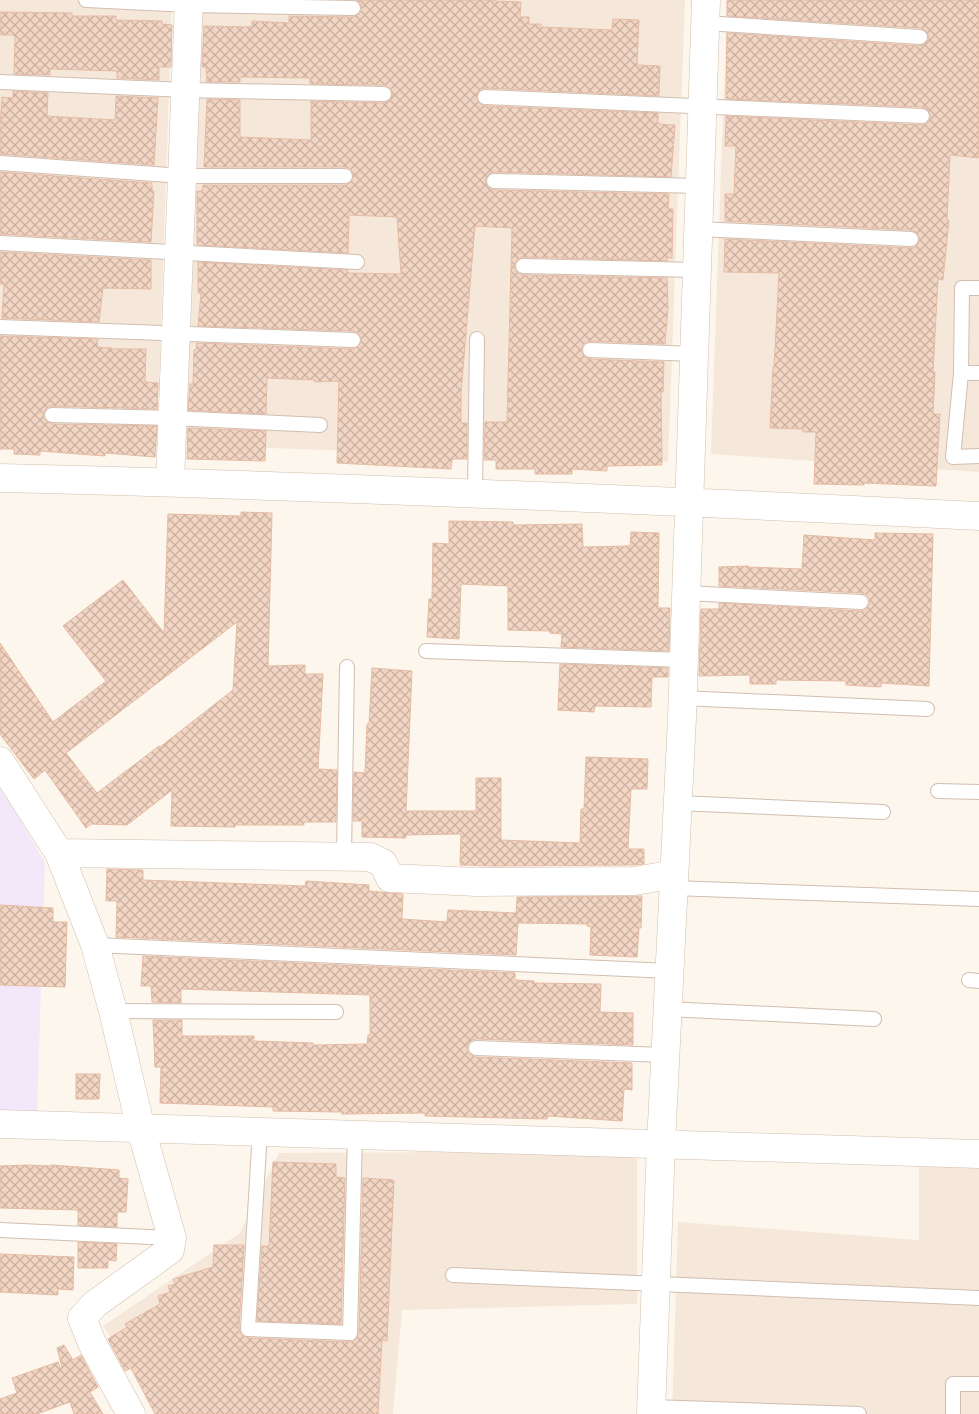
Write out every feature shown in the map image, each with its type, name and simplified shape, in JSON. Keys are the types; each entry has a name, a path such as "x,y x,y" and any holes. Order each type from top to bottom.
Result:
{"street":[{"path":"170,482 189,3"},
{"path":"651,1410 661,1144 684,660 705,12"},
{"path":"0,478 170,482 689,502 979,516"},
{"path":"0,761 59,853 95,944 141,1129 172,1238 170,1250 94,1304 82,1318 92,1343 131,1414"},
{"path":"59,853 370,857 383,863 390,878 477,882 674,881"},
{"path":"0,1124 979,1154"}],"lane":[{"path":"86,0 353,8"},
{"path":"705,12 920,37"},
{"path":"0,82 186,90 384,94"},
{"path":"485,97 922,116"},
{"path":"0,163 183,176 345,176"},
{"path":"494,181 700,186"},
{"path":"698,229 911,239"},
{"path":"0,243 357,262"},
{"path":"523,266 697,270"},
{"path":"979,288 962,288 961,373 953,457 979,456"},
{"path":"0,327 353,340"},
{"path":"475,494 477,339"},
{"path":"590,350 694,354"},
{"path":"961,373 979,373"},
{"path":"52,415 320,425"},
{"path":"686,593 861,602"},
{"path":"426,651 684,660"},
{"path":"344,856 347,668"},
{"path":"682,698 927,709"},
{"path":"938,791 979,792"},
{"path":"677,803 883,812"},
{"path":"674,881 979,899"},
{"path":"95,944 670,971"},
{"path":"668,1009 874,1019"},
{"path":"113,1011 336,1012"},
{"path":"476,1048 665,1055"},
{"path":"260,1131 248,1329 350,1333 355,1134"},
{"path":"0,1230 172,1238"},
{"path":"453,1275 979,1298"},
{"path":"953,1414 953,1384 979,1384"},
{"path":"651,1410 859,1414"}],"shaded area":[{"path":"0,0 172,0 157,447 0,440"},
{"path":"202,0 685,0 668,462 185,445"},
{"path":"727,0 979,0 979,472 711,454"},
{"path":"0,784 45,863 37,1115 0,1113"},
{"path":"637,1151 637,1304 402,1310 393,1414 158,1414 103,1326 240,1233 279,1153"},
{"path":"919,1161 979,1165 979,1414 672,1414 678,1222 919,1240"}],"building":[{"path":"356,0 495,0 521,2 520,17 529,17 529,24 541,24 541,27 612,30 613,19 639,20 637,65 660,66 659,96 485,88 478,92 476,97 480,104 485,106 658,113 658,124 675,125 671,177 494,172 489,174 485,180 487,186 494,190 669,194 668,209 673,209 672,258 667,258 667,261 523,257 518,259 514,265 516,271 523,275 667,278 668,307 665,344 590,341 583,345 581,350 585,357 590,359 664,362 663,392 661,392 662,465 607,466 607,471 572,469 572,474 535,474 535,469 496,469 496,460 484,460 485,422 507,422 512,228 475,226 461,393 461,423 467,423 467,459 452,459 451,469 337,463 339,381 315,382 315,380 267,378 266,414 188,410 190,384 193,384 194,350 196,350 197,343 353,349 362,341 357,332 353,331 198,326 201,293 198,293 198,262 348,270 348,273 401,274 397,217 349,215 348,253 197,245 197,191 202,191 203,185 345,185 350,183 354,176 349,168 345,167 204,167 207,99 240,100 240,137 311,140 311,101 384,103 389,101 393,95 391,89 385,85 310,84 310,78 240,77 240,82 207,82 206,67 202,67 204,26 252,27 252,21 289,23 289,16 353,17 360,13 362,9 360,3"},
{"path":"727,0 979,0 979,158 950,155 947,220 949,220 943,280 938,279 933,372 935,372 933,414 940,414 936,486 864,483 864,485 814,484 816,432 803,432 803,429 770,428 779,273 724,272 725,239 911,248 918,244 920,239 916,232 911,230 725,221 725,194 734,194 736,146 725,146 726,116 922,125 929,121 931,116 927,109 922,107 726,99 727,33 919,46 927,42 928,34 921,28 727,16"},
{"path":"0,12 72,13 72,16 116,16 116,20 162,21 162,24 172,25 171,67 159,67 159,80 117,78 117,71 50,69 50,75 14,74 15,37 14,35 0,35"},
{"path":"13,91 48,93 47,116 115,120 116,96 158,98 154,165 0,154 2,97 13,98"},
{"path":"0,172 152,183 152,191 154,191 151,242 0,234"},
{"path":"0,252 151,260 151,289 103,288 99,322 2,318 4,284 0,284"},
{"path":"0,336 98,339 97,347 146,349 145,382 158,383 157,409 52,406 45,410 43,415 47,422 52,424 157,426 155,457 105,453 105,456 40,451 40,455 14,454 14,449 0,449"},
{"path":"188,428 266,431 265,461 187,459"},
{"path":"241,512 272,513 268,666 305,665 305,674 323,674 318,769 337,770 336,822 304,822 304,825 235,825 235,827 171,826 172,790 127,825 91,824 86,828 45,770 34,779 0,734 0,643 53,722 106,681 63,626 123,580 164,633 168,514 241,516","holes":["237,622 233,690 97,793 66,753"]},
{"path":"449,521 513,522 513,525 582,524 583,547 630,546 631,532 659,533 658,608 670,608 669,651 561,647 562,634 550,633 550,631 508,630 508,586 461,584 459,639 427,637 429,599 432,599 433,543 449,544"},
{"path":"875,533 933,534 929,686 881,683 881,687 846,685 846,681 776,680 776,684 750,684 750,675 699,676 701,609 719,609 719,603 861,611 865,610 870,603 869,598 861,593 719,586 719,567 748,566 802,569 804,535 875,540"},
{"path":"560,664 668,668 668,677 652,677 651,707 595,706 594,712 558,710"},
{"path":"372,668 412,671 406,811 476,811 476,778 501,778 501,840 580,843 581,809 584,809 586,757 648,759 647,789 631,789 628,849 644,849 644,864 460,865 461,834 406,835 406,838 362,837 362,821 353,821 354,772 365,773"},
{"path":"107,869 143,870 143,880 305,886 306,881 369,885 369,891 403,894 402,919 447,922 448,910 516,913 517,897 642,896 641,928 639,928 637,957 590,955 591,927 587,926 587,924 518,923 516,955 116,937 117,901 106,901"},
{"path":"0,905 53,908 53,922 67,922 65,987 0,985"},
{"path":"143,956 515,973 515,980 534,981 534,983 601,984 600,1012 633,1013 633,1045 476,1039 469,1043 467,1047 468,1052 476,1057 632,1063 632,1090 624,1089 622,1121 548,1116 547,1119 425,1116 425,1113 342,1114 342,1112 273,1111 273,1107 160,1103 161,1067 155,1067 153,1020 182,1020 182,1036 254,1036 254,1041 313,1043 313,1045 367,1044 368,1035 370,1035 370,995 181,989 181,1003 152,1002 151,986 141,986"},
{"path":"76,1074 100,1074 99,1099 76,1099"},
{"path":"273,1162 336,1164 336,1177 345,1178 341,1324 257,1321 262,1246 269,1246"},
{"path":"26,1165 119,1170 119,1178 128,1179 126,1212 117,1212 117,1227 78,1225 78,1210 0,1208 0,1166"},
{"path":"363,1178 394,1180 387,1341 382,1340 378,1414 155,1414 131,1368 125,1371 108,1339 127,1327 125,1324 160,1304 158,1296 170,1292 168,1286 175,1284 173,1279 213,1267 214,1245 244,1245 239,1328 243,1336 248,1338 350,1342 357,1338 359,1333"},
{"path":"78,1242 117,1244 116,1261 108,1260 108,1268 78,1268"},
{"path":"0,1254 74,1257 73,1290 58,1289 58,1295 0,1292"},
{"path":"64,1345 73,1360 81,1355 98,1387 90,1392 103,1414 74,1414 70,1402 37,1414 0,1414 0,1399 17,1393 12,1378 58,1362 60,1368 62,1367 57,1348"}]}
